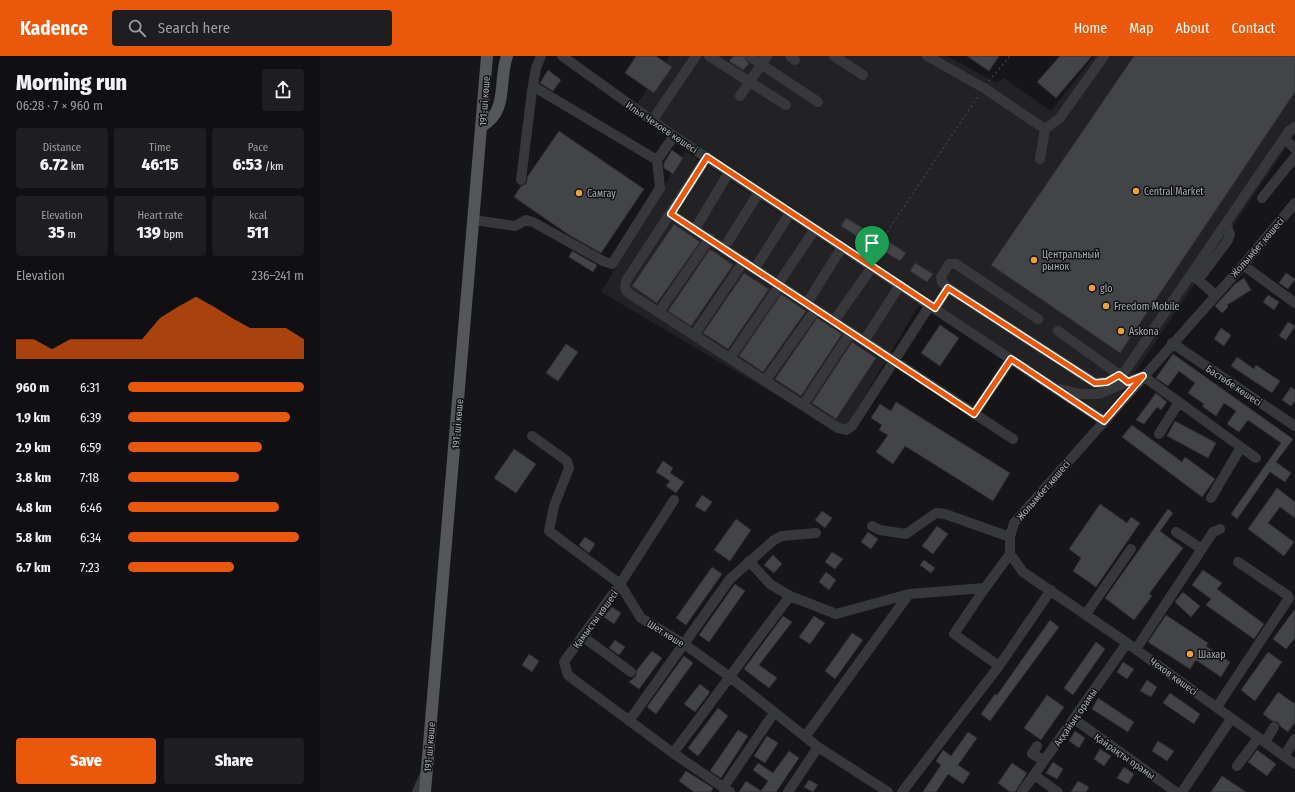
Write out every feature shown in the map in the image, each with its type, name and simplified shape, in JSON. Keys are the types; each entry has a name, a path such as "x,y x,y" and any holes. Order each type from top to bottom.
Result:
{"main road":[{"name":"191-ші көше","path":"425,792 488,56"},
{"path":"482,126 491,121 498,110 507,56"}],"street":[{"path":"521,180 532,91 536,68 541,56"},
{"name":"Илья Чехоев көшесі","path":"562,56 674,136 1104,421"},
{"path":"652,121 696,56"},
{"path":"709,56 786,105"},
{"path":"749,56 764,60 818,102"},
{"path":"834,56 863,75"},
{"path":"927,56 984,88 1045,129"},
{"path":"1040,159 1045,129 1059,118 1104,56"},
{"path":"740,96 764,60"},
{"path":"532,91 536,88 657,160"},
{"path":"1291,133 1295,149"},
{"path":"1038,319 952,263 949,264 941,277 942,282 948,288 1095,383 1107,382 1125,371 1195,277 1228,240 1230,234 1226,224 1291,133"},
{"path":"474,220 515,226 526,220 533,222 603,261 612,264 660,188 657,160 674,136"},
{"path":"707,157 626,281 625,287 628,292 838,428 846,430 852,426 894,360 932,307 948,288"},
{"path":"1262,198 1295,157"},
{"path":"695,229 729,172"},
{"path":"724,248 759,192"},
{"name":"Жолымбет көшесі","path":"1010,554 1010,537 1014,523 1172,343 1243,265 1295,203"},
{"path":"755,268 790,213"},
{"path":"671,214 710,238 974,414 1013,438"},
{"path":"730,358 815,229"},
{"path":"659,312 710,238"},
{"path":"807,303 842,247"},
{"path":"694,335 744,261"},
{"path":"1243,265 1295,303"},
{"path":"834,321 872,267"},
{"path":"1195,277 1215,295"},
{"path":"864,341 900,285"},
{"path":"765,381 816,309"},
{"path":"1058,331 1128,382"},
{"path":"803,405 851,332"},
{"name":"Бастөбе көшесі","path":"1172,343 1295,426"},
{"path":"974,414 1011,359"},
{"path":"1054,388 1081,394 1098,394 1143,376 1256,458"},
{"path":"1160,434 1179,402"},
{"name":"Шет көше","path":"532,436 567,461 569,468 554,506 549,531 620,584 641,618 684,644 730,677 805,738 888,792"},
{"path":"1211,498 1241,447"},
{"name":"Қамысты көшесі","path":"674,500 620,584 564,662 568,675 629,721 726,790"},
{"path":"872,526 880,530 906,534 936,513 945,514 1010,537"},
{"path":"1136,649 1213,532 1220,529"},
{"path":"1176,532 1202,549"},
{"path":"629,721 730,579 774,540 782,536 816,533"},
{"path":"1086,614 1131,549"},
{"path":"902,792 999,666 1051,590 1023,572 1010,554 954,634 999,666"},
{"path":"749,561 770,584 790,596 836,614 909,594 985,588"},
{"path":"1217,707 1288,603 1289,598 1287,595 1238,562"},
{"name":"Чехов көшесі","path":"1051,590 1136,649 1295,764"},
{"path":"805,738 909,594"},
{"path":"673,753 725,686 740,661 790,596"},
{"path":"582,636 631,672"},
{"name":"Аққайың орамы","path":"1022,792 1127,643"},
{"path":"726,790 774,713"},
{"name":"Қайрақты орамы","path":"1074,719 1176,792"},
{"path":"1182,792 1231,719"},
{"path":"1237,766 1274,727"},
{"path":"1284,756 1295,739"},
{"path":"1037,746 1032,754 1044,760"},
{"path":"788,792 818,747"},
{"path":"417,792 428,767"},
{"path":"1034,775 1058,792"}],"path":[{"path":"872,267 883,238 984,88 1010,56"}],"shaded area":[{"name":"Центральный рынок","path":"669,56 947,56 996,83 1004,78 1051,111 1094,56 1295,56 1295,134 1100,425 707,157 633,110"},
{"path":"685,151 919,305 842,434 601,292"}],"building":[{"path":"636,56 656,56 672,67 654,93 625,73"},
{"path":"734,56 743,56 749,64 743,70 729,61"},
{"path":"967,56 999,56 989,71"},
{"path":"1060,56 1092,56 1056,98 1037,82"},
{"name":"Central Market","path":"1134,56 1295,56 1295,92 1120,353 991,265"},
{"path":"548,70 561,80 553,91 540,83"},
{"name":"Самгау","path":"559,131 644,189 601,253 569,235 514,197 521,186 526,184 528,176"},
{"path":"672,150 683,158 673,174 664,168 664,163"},
{"path":"846,218 863,228 858,237 841,226"},
{"path":"674,224 700,242 657,303 632,286"},
{"path":"889,242 906,253 900,261 883,251"},
{"path":"710,249 733,265 691,326 668,311"},
{"path":"572,251 597,265 593,272 569,257"},
{"path":"915,263 933,274 927,282 910,271"},
{"path":"744,273 769,289 728,349 703,333"},
{"path":"1286,273 1295,279 1288,289 1279,283"},
{"path":"1244,278 1251,290 1227,305 1228,307 1222,313 1215,306 1235,284"},
{"path":"781,294 806,311 763,372 739,356"},
{"path":"1268,295 1279,302 1274,310 1263,302"},
{"path":"817,318 842,334 801,396 775,379"},
{"path":"1288,322 1295,326 1286,340 1279,336"},
{"path":"940,325 959,338 940,366 921,353"},
{"path":"1221,328 1231,335 1224,346 1214,339"},
{"path":"852,342 876,358 836,419 812,403"},
{"path":"566,344 578,352 558,381 546,373"},
{"path":"1173,354 1293,439 1276,462 1291,473 1285,482 1270,472 1237,519 1231,514 1281,443 1248,420 1239,432 1227,424 1236,411 1224,403 1216,416 1202,406 1204,404 1188,393 1195,383 1179,371 1168,386 1156,378"},
{"path":"1237,357 1254,369 1256,365 1280,381 1272,393 1231,366"},
{"path":"1291,387 1295,390 1295,401 1291,406 1282,400"},
{"path":"1156,393 1167,402 1161,410 1157,407 1144,424 1136,420"},
{"path":"896,402 1010,473 993,501 905,446 893,464 876,452 888,435 879,430 882,425 871,418 880,404 891,411"},
{"path":"1175,421 1216,443 1208,458 1167,436"},
{"path":"1132,425 1182,462 1185,457 1215,479 1202,497 1122,437"},
{"path":"514,449 536,464 516,493 494,478"},
{"path":"663,461 673,468 670,473 684,482 676,493 666,486 670,481 656,472"},
{"path":"1277,488 1295,502 1295,518 1280,507 1268,523 1294,542 1284,556 1248,529"},
{"path":"702,495 712,502 705,512 695,506"},
{"path":"1100,504 1127,523 1131,517 1140,523 1096,587 1073,571 1081,558 1069,549"},
{"path":"1168,509 1173,513 1160,531 1183,548 1149,594 1152,596 1134,620 1105,598"},
{"path":"822,511 832,518 825,528 815,520"},
{"path":"736,519 751,530 730,561 714,550"},
{"path":"937,526 948,534 933,554 922,546"},
{"path":"868,532 878,539 871,549 861,542"},
{"path":"585,537 595,544 589,553 579,545"},
{"path":"832,552 843,559 835,569 825,562"},
{"path":"773,555 782,564 774,573 764,565"},
{"path":"924,560 935,568 931,573 920,565"},
{"path":"712,567 722,574 686,625 676,618"},
{"path":"1203,570 1222,583 1217,589 1264,624 1254,639 1206,605 1211,599 1192,585"},
{"path":"826,572 836,580 829,590 819,582"},
{"path":"735,584 745,591 709,642 699,635"},
{"path":"1182,593 1200,606 1191,617 1175,602"},
{"path":"612,607 621,613 614,624 604,617"},
{"path":"1295,609 1295,638 1286,649 1273,639"},
{"path":"1166,615 1208,643 1206,646 1230,662 1221,677 1196,660 1190,669 1148,642"},
{"path":"783,616 792,622 759,665 777,678 769,688 744,669"},
{"path":"814,616 825,623 810,644 799,637"},
{"path":"1050,620 1059,627 990,721 981,714 995,694 997,695"},
{"path":"852,633 863,640 835,679 825,671"},
{"path":"615,640 625,647 619,655 609,648"},
{"path":"1096,642 1105,649 1073,695 1064,688"},
{"path":"652,651 662,658 639,689 629,682 636,676 637,670"},
{"path":"1268,652 1282,662 1255,701 1241,690"},
{"path":"529,654 539,661 532,672 522,665"},
{"path":"684,656 693,663 656,714 647,707"},
{"path":"1123,662 1134,669 1127,679 1117,672"},
{"path":"1147,680 1157,687 1151,697 1140,691"},
{"path":"700,684 710,692 695,712 684,704"},
{"path":"1278,692 1295,704 1295,722 1288,732 1280,726 1278,722 1272,721 1263,714"},
{"path":"1170,693 1200,714 1194,724 1163,703"},
{"path":"1047,695 1064,707 1041,740 1024,728"},
{"path":"1098,698 1134,722 1128,732 1092,709"},
{"path":"718,708 728,716 698,756 688,748"},
{"path":"738,730 748,736 721,778 710,771"},
{"path":"1075,731 1085,738 1079,748 1069,741"},
{"path":"968,732 977,738 958,765 970,773 963,784 948,774 936,792 923,792 941,765 936,761 943,750 951,756"},
{"path":"767,736 778,743 765,763 754,756"},
{"path":"1158,741 1174,751 1167,761 1152,751"},
{"path":"1100,749 1111,756 1104,766 1094,759"},
{"path":"1257,750 1276,764 1267,776 1248,762"},
{"path":"789,751 799,758 776,792 739,792 746,781 761,791 768,781 753,770 758,763 773,773"},
{"path":"1053,762 1063,769 1057,779 1046,773"},
{"path":"1012,763 1027,773 1015,792 1010,792 998,783"},
{"path":"1124,767 1134,774 1128,784 1117,778"},
{"path":"686,771 713,788 711,792 694,792 679,781"},
{"path":"1222,776 1246,792 1211,792"},
{"path":"809,780 818,785 813,792 804,787"},
{"path":"1078,781 1089,787 1086,792 1071,792"}],"place":[{"name":"Central Market","path":"1136,191"},
{"name":"Самгау","path":"579,193"},
{"name":"Центральный рынок","path":"1034,260"},
{"name":"glo","path":"1092,288"},
{"name":"Freedom Mobile","path":"1106,306"},
{"name":"Askona","path":"1121,331"},
{"name":"Шахар","path":"1190,654"}],"route":[{"path":"707,157 872,267 935,308 948,288 1095,383 1107,382 1119,375 1128,382 1143,376 1104,421 1011,359 974,414 671,214 707,157"}]}
